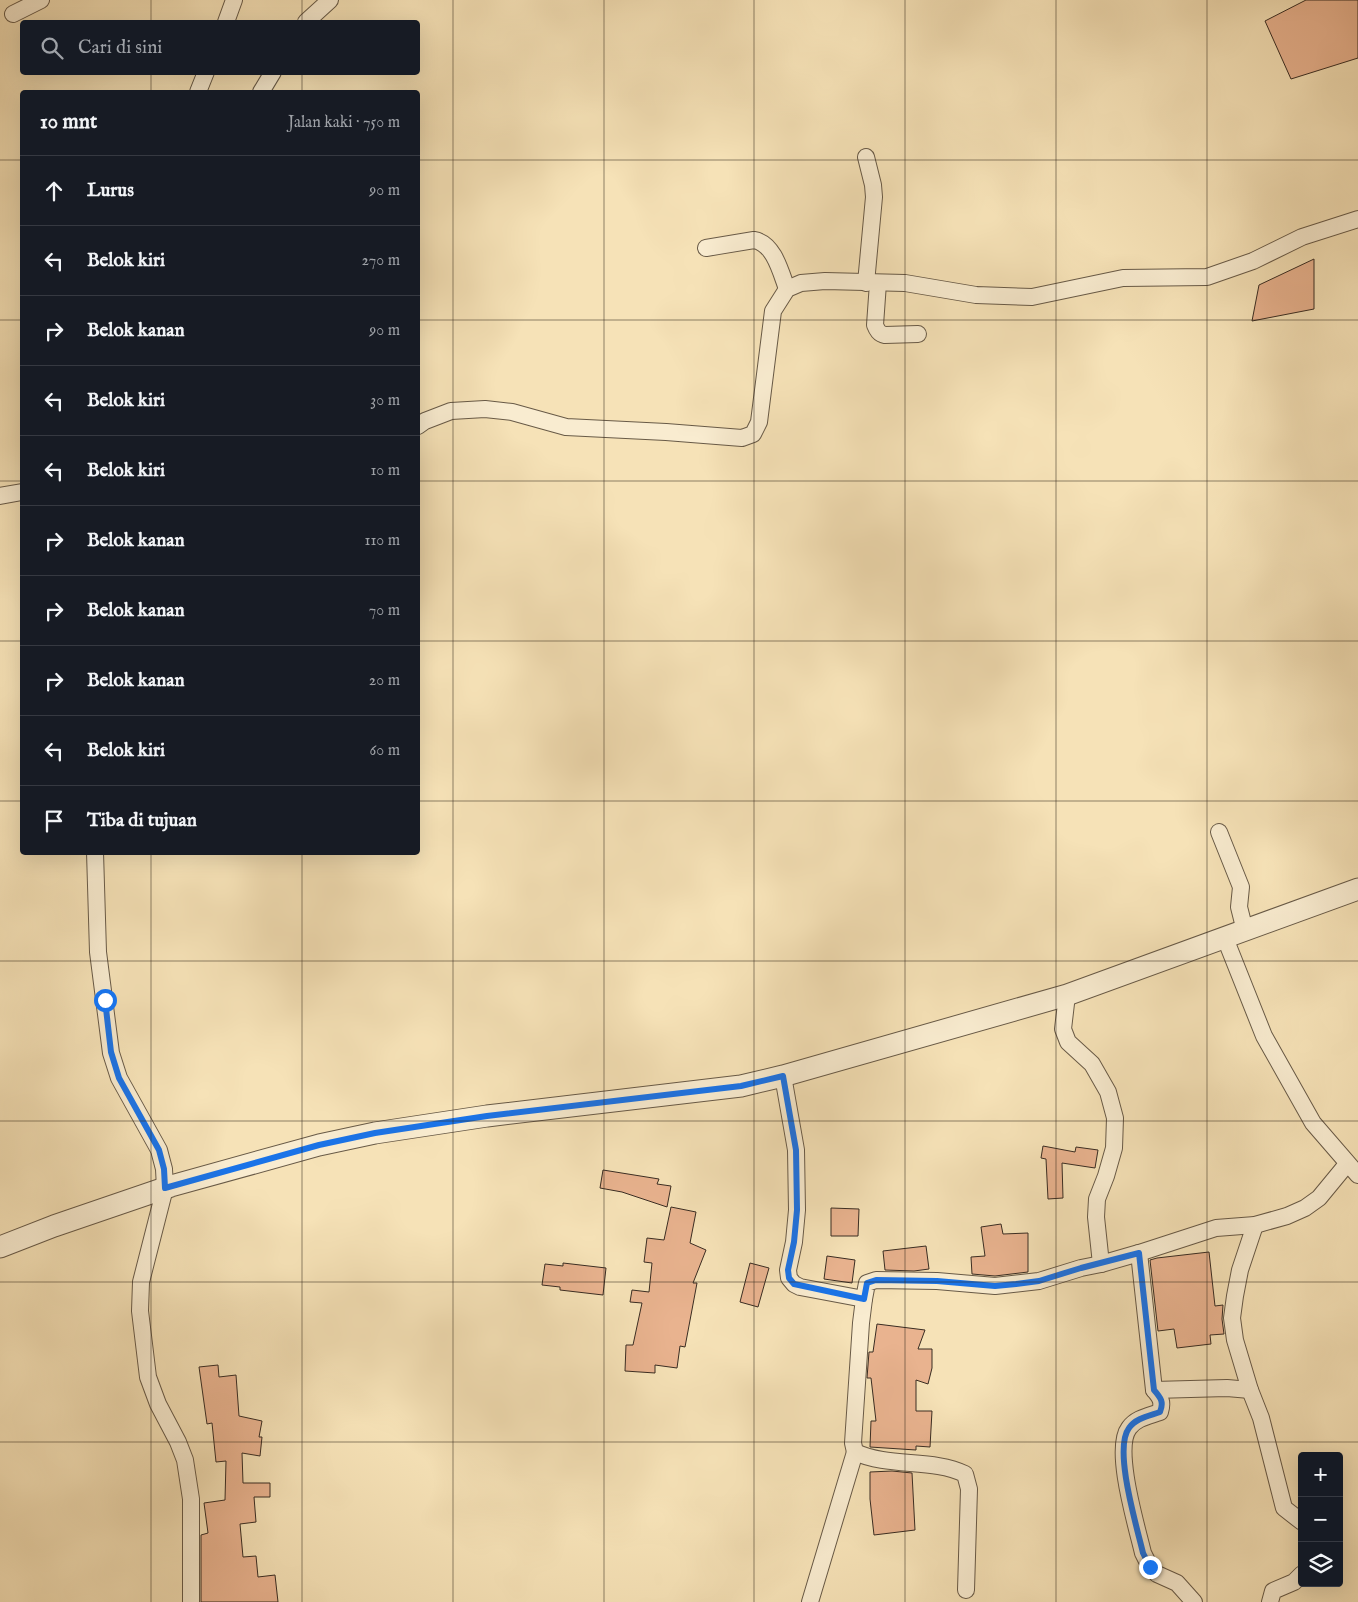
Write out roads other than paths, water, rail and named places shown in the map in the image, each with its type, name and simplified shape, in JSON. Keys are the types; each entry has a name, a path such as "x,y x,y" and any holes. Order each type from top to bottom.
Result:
{"street":[{"path":"13,14 41,0"},
{"path":"227,20 234,0"},
{"path":"308,20 330,0"},
{"path":"199,90 205,75"},
{"path":"262,90 271,75"},
{"path":"866,156 874,197 872,283 875,325 880,334 918,334"},
{"path":"420,425 451,411 485,409 512,412 566,427 742,438 754,434 759,422 773,311 786,289 801,283 825,281 905,283 976,295 1032,297 1124,278 1207,278 1253,261 1302,237 1358,219"},
{"path":"706,248 754,240 761,241 769,249 778,264 786,289"},
{"path":"0,496 20,492"},
{"path":"1219,832 1240,887 1240,906 1245,931"},
{"path":"95,855 98,952 111,1052 119,1078 159,1150 164,1169 165,1188 141,1282 140,1311 148,1377 158,1404 178,1442 184,1460 191,1500 190,1602"},
{"path":"0,1247 54,1226 165,1188 319,1145 375,1133 487,1116 741,1086 783,1076 1067,994 1358,889"},
{"path":"810,1602 855,1452 853,1443 860,1323 867,1283 876,1280 937,1281 995,1286 1039,1281 1139,1253 1216,1228 1255,1224 1287,1216 1305,1208 1353,1170 1313,1123 1264,1036 1225,938"},
{"path":"1067,994 1064,1029 1068,1042 1092,1064 1108,1092 1115,1118 1114,1148 1097,1199 1096,1217 1101,1264"},
{"path":"783,1076 796,1150 797,1210 794,1242 788,1270 789,1278 794,1284 800,1286 864,1299"},
{"path":"1255,1224 1240,1270 1232,1318 1235,1340 1250,1390 1261,1418 1284,1508 1298,1519"},
{"path":"1139,1253 1154,1390 1161,1398 1162,1407 1160,1412 1141,1418 1127,1430 1124,1446 1124,1464 1129,1495 1143,1553 1150,1567 1156,1574 1177,1583 1194,1602"},
{"path":"1154,1390 1226,1388 1250,1390"},
{"path":"855,1452 874,1459 937,1466 957,1470 965,1474 969,1489 966,1590"},
{"path":"1270,1602 1273,1591 1294,1582 1298,1578"}]}
